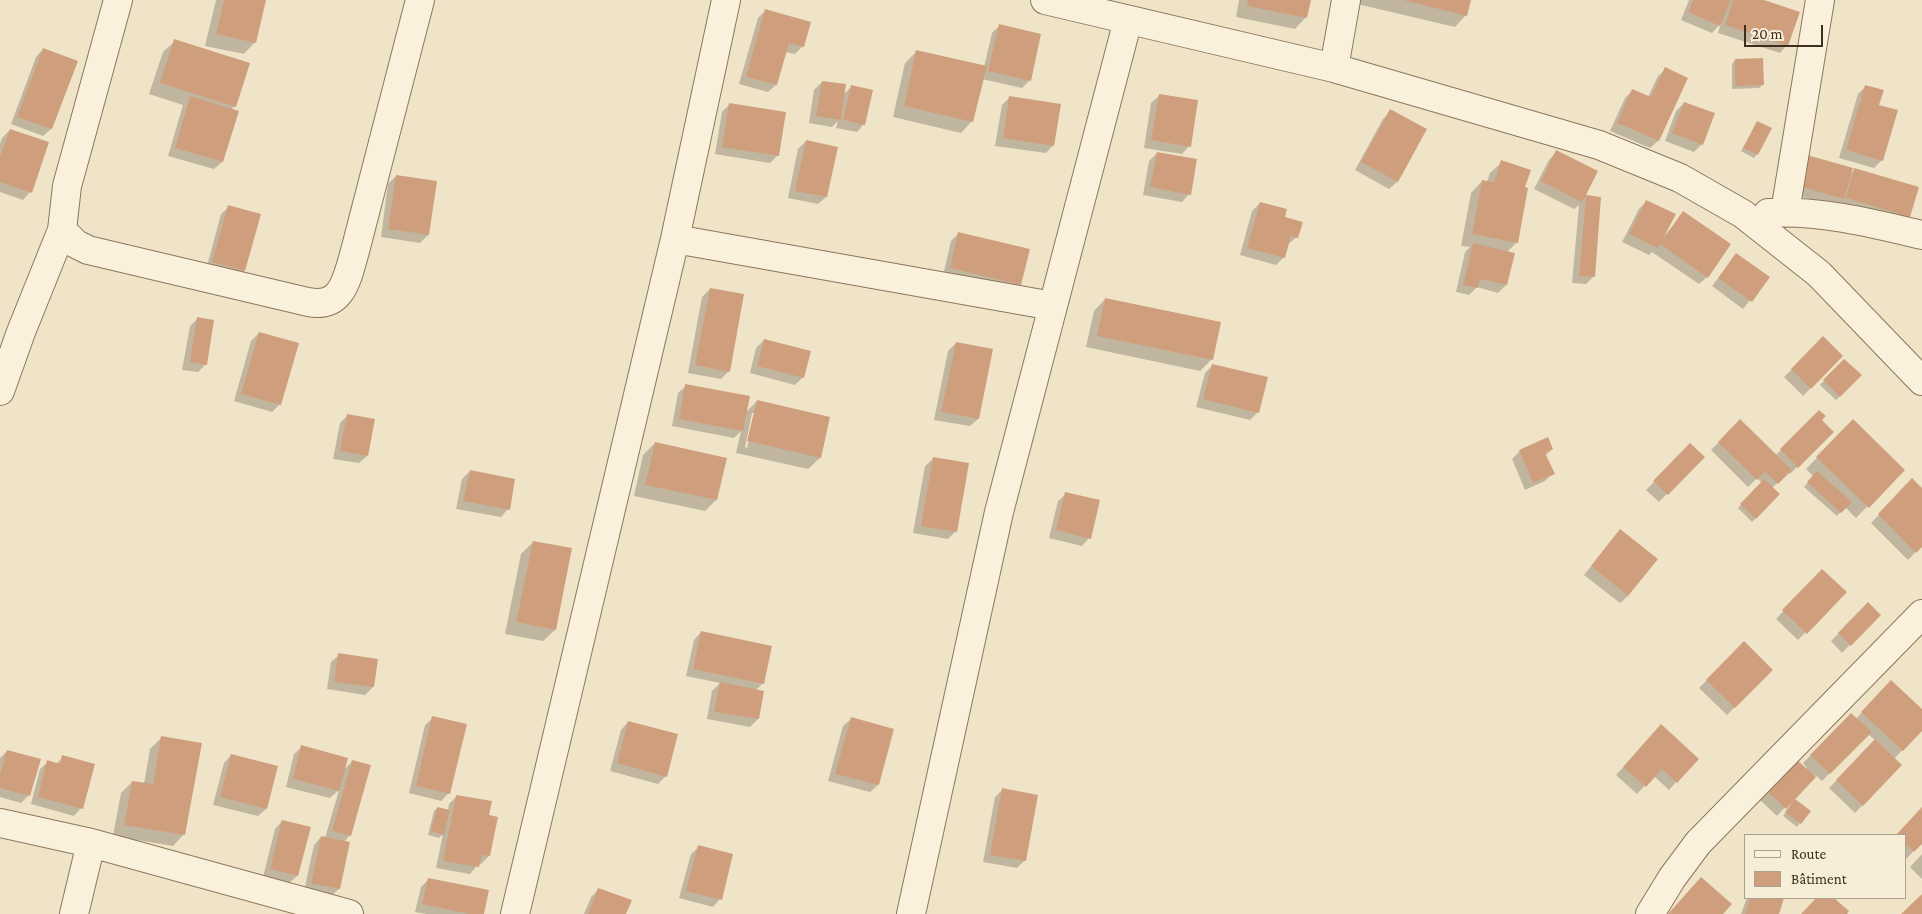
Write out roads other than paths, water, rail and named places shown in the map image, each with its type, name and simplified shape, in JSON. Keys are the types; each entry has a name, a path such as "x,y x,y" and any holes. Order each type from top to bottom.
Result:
{"street":[{"path":"0,391 20,332 62,230 67,186 118,0"},
{"path":"62,230 76,244 88,250 322,305 331,301 347,279 420,0"},
{"path":"515,914 674,239 726,0"},
{"path":"1045,0 1334,68 1599,145 1680,178 1743,214 1819,274 1922,381"},
{"path":"1334,68 1346,0"},
{"path":"1785,212 1820,0"},
{"path":"911,914 999,512 1128,20"},
{"path":"1743,214 1785,212 1838,218 1922,235"},
{"path":"674,239 1053,306"},
{"path":"1650,914 1672,878 1698,844 1922,614"},
{"path":"0,823 91,843 349,914"},
{"path":"74,914 91,843"}]}
